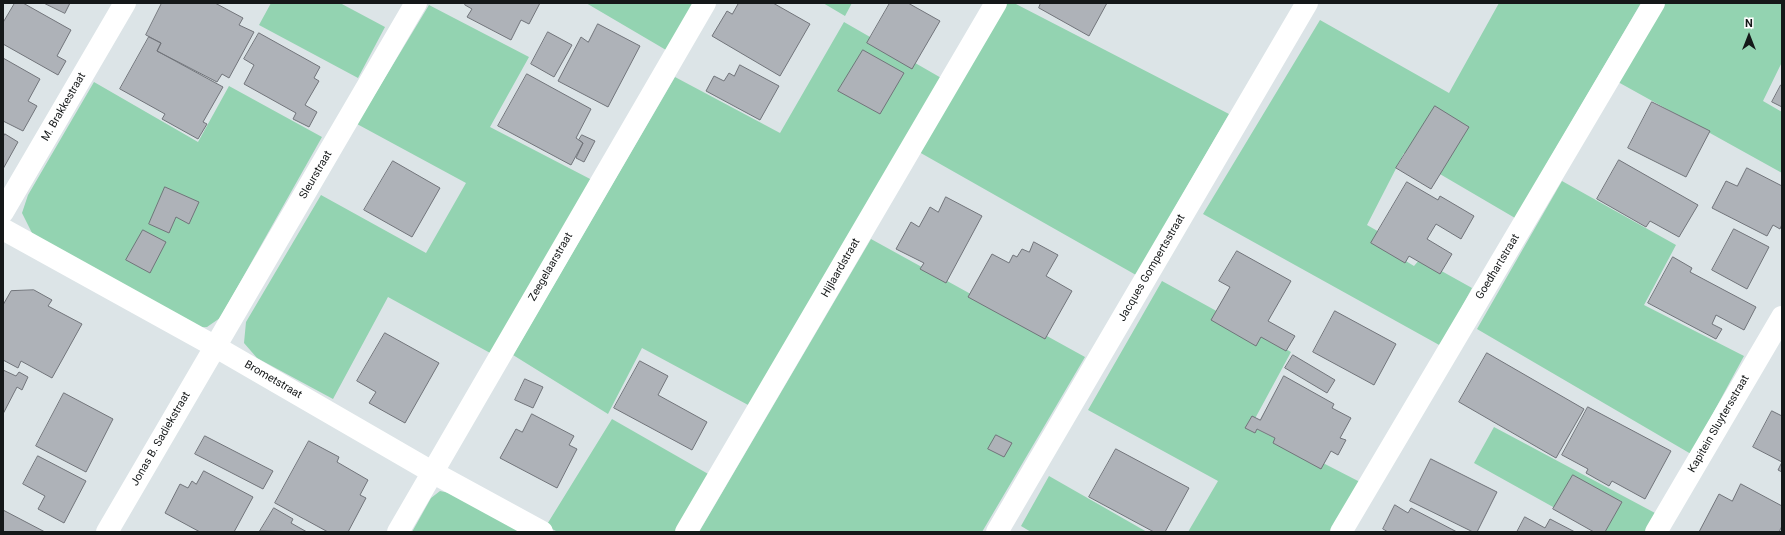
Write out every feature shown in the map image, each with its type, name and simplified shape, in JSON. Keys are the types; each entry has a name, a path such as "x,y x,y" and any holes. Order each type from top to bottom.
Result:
{"street":[{"name":"M. Brakkestraat","path":"3,212 125,3"},
{"name":"Sleurstraat","path":"216,347 416,3"},
{"name":"Zeegelaarstraat","path":"398,532 705,3"},
{"name":"Hijlaardstraat","path":"686,532 996,3"},
{"name":"Jacques Gompertsstraat","path":"997,532 1307,3"},
{"name":"Goedhartstraat","path":"1342,532 1654,3"},
{"name":"Brometstraat","path":"3,229 216,347 432,472 542,532"},
{"name":"Kapitein Sluytersstraat","path":"1656,532 1782,317"},
{"name":"Jonas B. Sadiekstraat","path":"107,532 216,347"}],"green space":[{"path":"271,3 340,3 385,27 358,78 259,25"},
{"path":"586,3 694,3 666,50"},
{"path":"823,3 852,3 845,16"},
{"path":"1007,3 1014,3 1229,114 1136,275 919,152"},
{"path":"1499,3 1641,3 1515,218 1404,153 1367,225 1381,233 1376,243 1414,266 1420,259 1472,288 1441,346 1203,214 1320,20 1449,93"},
{"path":"1663,3 1782,3 1782,62 1763,101 1782,112 1782,173 1618,82"},
{"path":"429,5 529,57 490,127 594,181 492,354 388,297 333,399 257,358 244,343 246,322 321,195 426,253 466,183 357,124"},
{"path":"844,22 943,79 750,406 642,348 608,414 513,355 675,77 780,133"},
{"path":"94,82 198,142 229,86 322,137 220,318 207,327 192,328 34,237 22,213 28,195"},
{"path":"1562,181 1676,245 1644,305 1744,356 1691,454 1477,329"},
{"path":"871,239 1085,357 982,532 699,532"},
{"path":"1162,281 1291,352 1251,426 1360,482 1331,532 1188,532 1218,481 1088,410"},
{"path":"612,419 710,475 677,532 558,532 546,526"},
{"path":"1494,427 1655,513 1645,532 1598,532 1474,463"},
{"path":"1049,476 1147,532 1031,532 1021,526"},
{"path":"440,491 454,494 520,532 412,532 431,498"}],"building":[{"path":"15,3 23,3 71,30 57,56 66,61 58,75 3,44 3,23"},
{"path":"44,3 70,3 65,13"},
{"path":"162,3 215,3 243,18 239,25 254,32 229,78 222,74 217,82 157,51 161,43 146,35"},
{"path":"466,3 540,3 529,24 521,20 511,40 467,17 472,9 465,5"},
{"path":"739,3 773,3 810,24 780,76 712,36 727,11 732,14"},
{"path":"890,3 908,3 940,21 912,69 867,43"},
{"path":"1041,3 1107,3 1089,36 1039,8"},
{"path":"598,24 640,46 608,107 558,81 581,37 588,42"},
{"path":"548,32 572,45 554,77 531,64"},
{"path":"259,33 320,67 314,78 319,81 305,105 317,112 309,127 293,119 296,113 244,84 254,65 244,59"},
{"path":"149,37 161,43 157,51 223,87 203,122 207,124 198,139 162,119 165,114 120,89"},
{"path":"863,50 904,73 880,114 838,91"},
{"path":"3,58 40,79 28,101 37,106 23,131 3,121"},
{"path":"740,65 779,86 760,120 706,91 714,76 724,81 729,73 734,76"},
{"path":"527,74 591,109 576,138 583,143 571,165 498,126"},
{"path":"1782,85 1782,107 1772,102"},
{"path":"1652,102 1710,131 1686,177 1628,148"},
{"path":"1435,106 1469,127 1431,189 1396,168"},
{"path":"5,134 18,142 3,169 3,138"},
{"path":"582,135 595,141 584,162 576,158 583,143 579,140"},
{"path":"1619,160 1698,205 1679,237 1650,221 1646,227 1597,199"},
{"path":"393,161 440,188 412,237 364,210"},
{"path":"1747,168 1782,186 1782,224 1780,229 1773,225 1767,236 1712,208 1726,181 1737,186"},
{"path":"1407,182 1438,200 1440,196 1474,216 1461,239 1436,224 1427,239 1452,254 1440,274 1409,256 1405,263 1371,243"},
{"path":"165,187 199,202 189,224 176,217 169,233 149,224"},
{"path":"946,197 982,216 946,283 920,269 924,263 896,249 911,222 919,227 930,207 938,212"},
{"path":"1734,229 1769,247 1747,289 1712,270"},
{"path":"143,230 166,242 150,273 126,260"},
{"path":"1034,242 1058,255 1046,276 1072,291 1045,339 968,297 992,254 1009,263 1013,255 1017,257 1022,249 1029,252"},
{"path":"1237,251 1291,281 1268,321 1295,336 1286,351 1261,337 1256,346 1211,320 1230,287 1219,281"},
{"path":"1673,257 1692,268 1690,272 1756,307 1744,330 1716,315 1712,324 1722,329 1716,339 1648,303"},
{"path":"34,290 52,300 48,306 82,324 52,378 21,361 18,368 3,360 3,305 11,291"},
{"path":"1335,311 1396,344 1374,385 1313,352"},
{"path":"385,333 439,363 405,423 369,403 376,392 357,381"},
{"path":"1487,353 1584,409 1556,458 1459,402"},
{"path":"1293,355 1335,380 1327,393 1285,368"},
{"path":"640,361 668,376 658,395 707,422 692,450 614,408"},
{"path":"3,370 16,376 19,372 28,377 22,390 17,387 3,414"},
{"path":"1284,376 1334,404 1332,408 1351,418 1340,438 1346,440 1338,455 1331,451 1321,469 1273,443 1275,438 1257,429 1255,433 1245,428 1252,416 1260,420"},
{"path":"525,379 543,387 533,408 515,400"},
{"path":"64,393 113,419 86,472 36,446"},
{"path":"1588,407 1671,451 1645,499 1612,481 1609,486 1586,473 1588,469 1562,455"},
{"path":"1772,411 1782,416 1782,462 1753,447"},
{"path":"532,414 574,436 569,445 577,449 557,488 500,458 516,429 522,432"},
{"path":"996,435 1012,443 1004,457 988,449"},
{"path":"205,436 273,471 263,489 195,454"},
{"path":"309,441 339,457 337,462 368,480 360,495 366,498 348,532 328,532 275,503"},
{"path":"1116,449 1189,488 1165,532 1154,532 1089,497"},
{"path":"38,456 86,481 64,523 38,509 45,496 23,484"},
{"path":"1431,459 1497,492 1477,532 1473,532 1410,501"},
{"path":"1782,462 1782,472 1778,470"},
{"path":"204,471 253,497 234,532 200,532 165,513 180,484 188,488 192,481 196,484"},
{"path":"1573,475 1622,502 1605,532 1594,532 1553,509"},
{"path":"1741,484 1782,506 1782,526 1779,532 1699,532 1719,494 1732,501"},
{"path":"1395,505 1408,513 1411,508 1457,532 1388,532 1383,529"},
{"path":"274,508 293,519 291,523 307,532 260,531"},
{"path":"3,510 45,532 3,532"},
{"path":"1525,517 1545,528 1550,519 1575,532 1517,532"}]}
